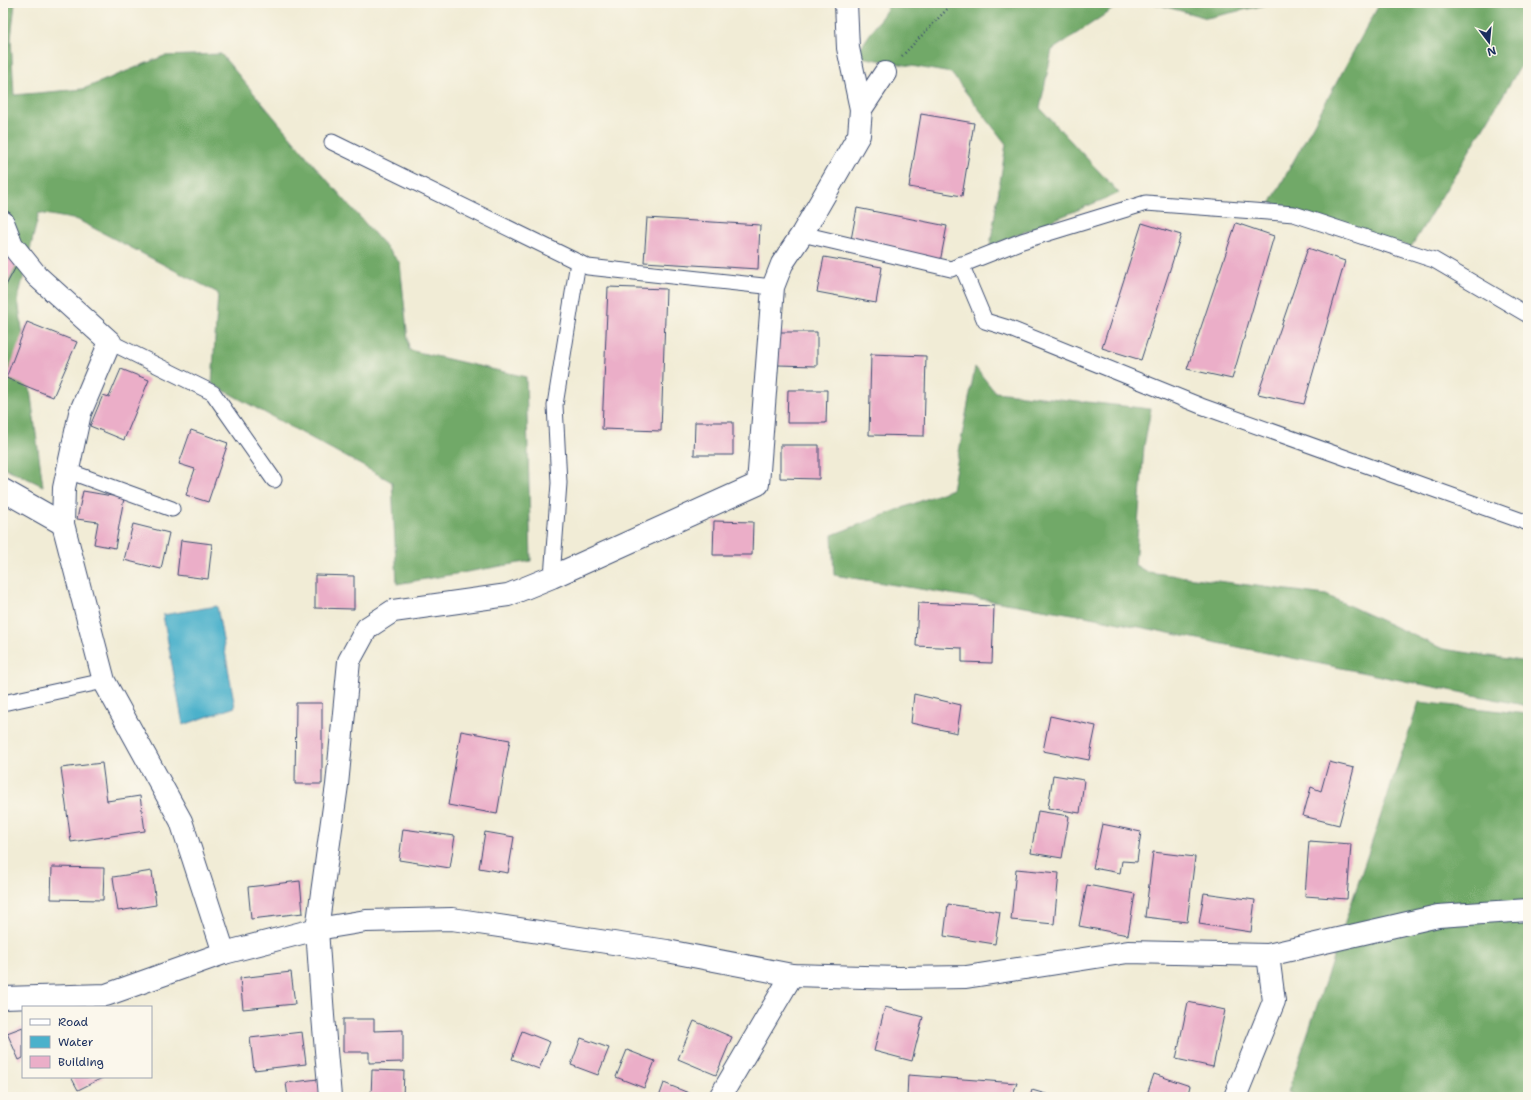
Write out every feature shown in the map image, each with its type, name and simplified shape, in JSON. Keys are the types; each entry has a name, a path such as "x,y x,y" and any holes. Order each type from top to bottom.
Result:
{"street":[{"path":"330,1097 322,1016 318,929 337,785 349,661 367,628 393,611 508,595 552,577 758,484 773,286 782,264 802,234 859,135 861,109 848,48 846,3"},
{"path":"861,109 885,73"},
{"path":"3,222 12,245 38,276 110,342 80,413 64,488 63,524 104,681 181,821 224,953"},
{"path":"3,490 63,524"},
{"path":"3,998 106,995 224,953 318,929 366,921 452,919 667,951 792,975 899,978 966,977 1128,952 1268,955 1438,916 1528,910"},
{"path":"1235,1097 1274,1001 1268,955"},
{"path":"720,1097 792,975"}],"lane":[{"path":"332,142 588,268 773,286"},
{"path":"802,234 951,269 1022,241 1146,203 1294,214 1434,260 1528,315"},
{"path":"552,577 559,483 555,405 578,262"},
{"path":"961,264 985,321 1008,328 1201,406 1528,523"},
{"path":"110,342 213,393 274,480"},
{"path":"68,471 172,509"},
{"path":"3,703 104,681"}],"path":[{"path":"885,73 953,3"}],"green space":[{"path":"3,3 15,3 11,39 14,95 83,89 164,56 221,54 314,165 400,263 409,350 526,377 531,561 397,584 392,482 212,384 218,293 78,220 39,213 18,299 43,486 3,467"},
{"path":"891,3 1122,3 1052,50 1040,108 1119,193 990,246 1006,144 951,73 855,56"},
{"path":"1152,3 1275,3 1207,18"},
{"path":"1380,3 1528,3 1528,54 1411,247 1270,204"},
{"path":"975,367 995,392 1151,409 1144,446 1135,565 1147,572 1326,595 1443,649 1528,662 1528,706 1085,616 834,575 832,535 952,489"},
{"path":"1419,702 1528,714 1528,1097 1297,1097 1288,1092"}],"water":[{"path":"217,606 235,707 183,725 163,615"}],"building":[{"path":"921,114 974,123 962,196 909,187"},
{"path":"857,208 947,226 940,262 850,245"},
{"path":"647,218 760,225 758,269 644,262"},
{"path":"1142,223 1181,235 1141,360 1102,348"},
{"path":"1236,223 1274,236 1232,379 1187,369"},
{"path":"1308,248 1345,261 1304,404 1258,394"},
{"path":"3,255 18,263 3,291"},
{"path":"824,257 882,267 876,303 817,292"},
{"path":"608,287 666,289 661,431 602,429"},
{"path":"27,322 77,342 53,397 6,378"},
{"path":"778,332 817,332 817,366 778,365"},
{"path":"871,354 926,356 924,436 869,435"},
{"path":"121,369 149,380 124,440 90,426 103,395 109,397"},
{"path":"788,390 827,390 826,423 787,423"},
{"path":"695,422 733,422 733,455 694,455"},
{"path":"191,430 228,443 208,502 186,495 195,469 179,464"},
{"path":"780,445 819,445 819,479 780,478"},
{"path":"83,491 124,498 115,548 94,544 98,522 77,519"},
{"path":"714,521 753,522 752,555 713,555"},
{"path":"133,524 169,533 161,569 124,560"},
{"path":"181,540 212,544 208,579 177,575"},
{"path":"315,575 354,576 354,609 315,608"},
{"path":"918,603 994,606 992,663 962,662 962,648 916,646"},
{"path":"914,694 961,705 957,733 911,723"},
{"path":"296,703 322,703 322,784 295,784"},
{"path":"1050,716 1096,726 1089,760 1043,751"},
{"path":"461,731 510,740 497,814 448,805"},
{"path":"1329,762 1354,768 1339,825 1303,816 1311,787 1321,791"},
{"path":"102,763 107,801 140,796 145,831 71,842 61,768"},
{"path":"1053,775 1084,780 1080,813 1048,808"},
{"path":"1038,811 1069,816 1062,858 1031,853"},
{"path":"1102,824 1141,832 1137,862 1122,861 1120,873 1093,868"},
{"path":"403,829 455,836 450,868 399,860"},
{"path":"485,832 514,837 508,873 479,868"},
{"path":"1309,841 1351,844 1347,899 1305,896"},
{"path":"1153,852 1195,857 1187,922 1145,917"},
{"path":"52,867 104,868 103,900 51,899"},
{"path":"1016,869 1059,873 1054,924 1011,920"},
{"path":"152,871 156,905 118,911 113,877"},
{"path":"300,881 303,913 251,919 248,887"},
{"path":"1087,885 1135,894 1128,935 1079,926"},
{"path":"1204,893 1255,900 1251,932 1199,924"},
{"path":"948,904 1000,912 995,944 944,936"},
{"path":"291,972 295,1004 243,1009 240,978"},
{"path":"1188,1002 1225,1010 1213,1067 1176,1059"},
{"path":"885,1007 923,1017 912,1061 874,1051"},
{"path":"343,1019 374,1019 374,1031 403,1030 403,1062 369,1063 369,1052 343,1052"},
{"path":"694,1021 732,1037 716,1075 678,1059"},
{"path":"22,1027 22,1058 19,1060 7,1033"},
{"path":"522,1031 550,1042 539,1069 512,1059"},
{"path":"302,1032 306,1064 254,1070 250,1038"},
{"path":"581,1038 609,1048 598,1075 571,1065"},
{"path":"627,1050 655,1061 644,1088 616,1077"},
{"path":"372,1070 404,1071 403,1097 371,1097"},
{"path":"1154,1074 1190,1086 1187,1097 1146,1097"},
{"path":"908,1075 1017,1083 1012,1097 907,1097"},
{"path":"72,1078 102,1078 78,1090"},
{"path":"318,1079 320,1097 288,1097 286,1083"},
{"path":"664,1083 696,1096 696,1097 659,1097"},
{"path":"1032,1090 1056,1097 1030,1097"}]}
